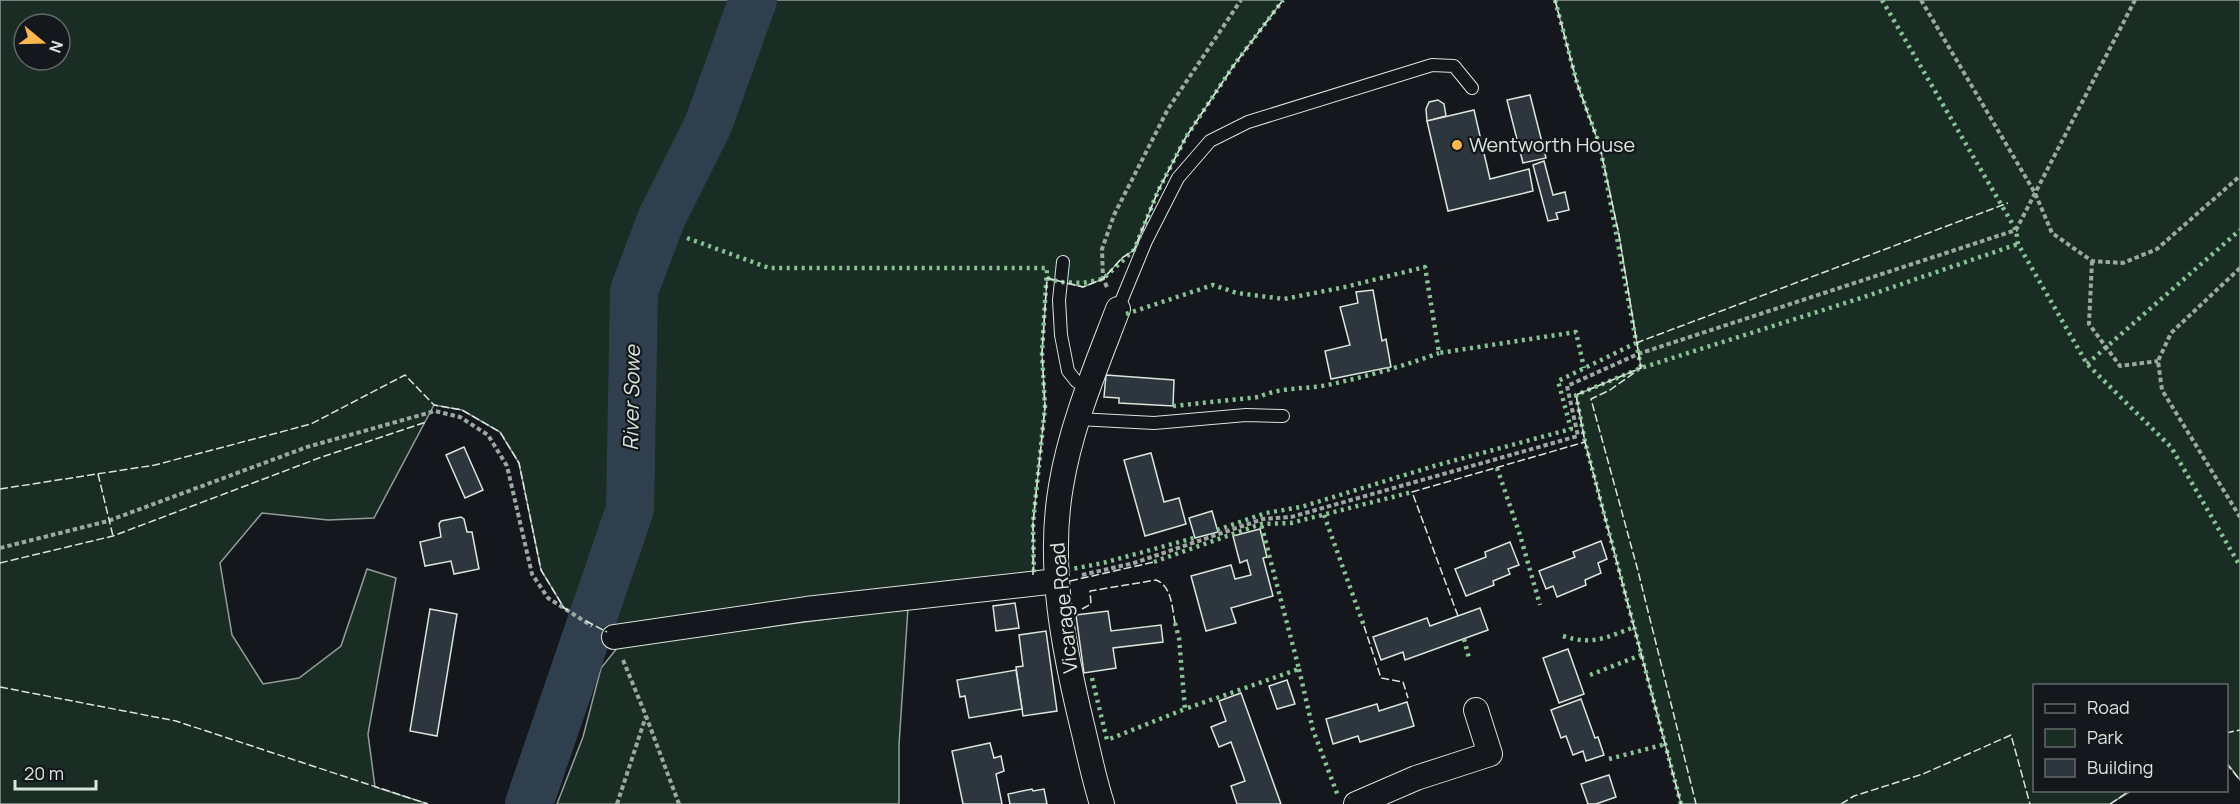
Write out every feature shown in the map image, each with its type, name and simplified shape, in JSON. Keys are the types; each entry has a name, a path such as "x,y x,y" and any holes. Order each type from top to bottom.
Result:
{"street":[{"name":"Vicarage Road","path":"1102,804 1068,667 1057,580 1056,546 1061,486 1078,419 1118,309"},
{"path":"606,633 1057,580"},
{"path":"1356,804 1416,778 1490,753 1476,710"}],"lane":[{"path":"1118,309 1146,241 1178,178 1210,141 1248,122 1432,64 1454,66 1472,88"},
{"path":"1063,262 1059,300 1060,335 1068,371 1076,381 1088,388"},
{"path":"1078,419 1154,423 1246,415 1283,416"}],"path":[{"path":"1118,309 1103,279 1102,249 1114,214 1168,109 1241,0"},
{"path":"1921,0 2035,193 2052,233 2092,261 2122,263 2157,249 2240,176"},
{"path":"1057,580 1134,563 1263,519 1291,517 1578,436 1568,386 1638,354 2016,230 2135,0"},
{"path":"2092,261 2089,324 2120,366 2158,361"},
{"path":"2240,268 2171,333 2158,361 2162,390 2240,517"},
{"path":"0,548 108,521 307,447 435,411 460,417 488,435 507,466 532,574 548,598 563,610 606,633 646,716 679,804"},
{"path":"617,804 646,716"}],"green space":[{"path":"0,0 1283,0 1234,65 1186,137 1158,191 1134,250 1122,258 1103,279 1083,287 1047,279 1042,353 1045,407 1033,523 1034,575 607,632 564,608 541,570 519,463 500,432 462,410 434,405 374,518 328,520 262,513 220,563 232,635 263,684 299,678 341,646 367,569 396,578 368,734 375,787 428,804 0,804"},
{"path":"1555,0 2240,0 2240,780 2228,764 2228,684 2033,684 2033,792 2129,792 2110,804 1681,804 1585,442 1576,395 1641,368 1619,235 1600,147 1577,83"},
{"path":"908,608 899,745 899,804 557,804 583,737 601,668 618,647"}],"building":[{"path":"1530,95 1546,158 1523,163 1507,100"},
{"path":"1438,100 1444,104 1446,116 1427,121 1426,109 1429,102"},
{"name":"Wentworth House","path":"1474,110 1490,179 1529,169 1533,191 1448,211 1427,121"},
{"path":"1544,161 1553,195 1565,192 1569,210 1556,213 1558,219 1548,221 1533,165"},
{"path":"1373,290 1382,341 1386,339 1391,367 1331,379 1325,351 1350,345 1340,307 1358,303 1356,292"},
{"path":"1106,375 1174,380 1173,406 1119,403 1119,398 1104,397"},
{"path":"464,447 483,490 465,498 446,455"},
{"path":"1151,453 1164,502 1179,498 1186,524 1145,536 1124,460"},
{"path":"1212,511 1218,532 1195,538 1189,518"},
{"path":"461,517 464,519 467,532 472,532 479,569 454,574 451,561 425,566 420,542 441,537 439,524 441,521"},
{"path":"1260,529 1267,557 1263,558 1273,596 1231,608 1236,623 1206,631 1191,576 1231,565 1235,579 1251,575 1247,560 1240,563 1233,536"},
{"path":"1601,541 1607,559 1598,563 1601,573 1585,580 1586,585 1557,597 1553,586 1546,589 1539,571 1575,557 1573,552"},
{"path":"1510,542 1519,565 1508,569 1510,574 1493,581 1494,585 1466,596 1455,569 1486,557 1485,552"},
{"path":"1015,603 1019,628 996,631 993,606"},
{"path":"1480,608 1488,630 1405,660 1403,652 1381,660 1373,637 1427,618 1430,626"},
{"path":"430,609 457,614 437,736 410,731"},
{"path":"1108,611 1111,631 1161,625 1163,642 1113,648 1116,668 1084,673 1076,615"},
{"path":"1046,631 1057,711 1023,716 1016,667 1023,666 1019,635"},
{"path":"1568,649 1584,694 1559,703 1543,658"},
{"path":"1016,670 1022,709 969,718 965,696 960,697 957,680"},
{"path":"1287,680 1295,704 1277,709 1269,686"},
{"path":"1241,693 1281,804 1237,804 1231,786 1245,781 1231,742 1219,747 1211,727 1226,721 1219,701"},
{"path":"1581,699 1595,738 1598,737 1604,755 1586,761 1583,751 1573,755 1566,736 1561,738 1551,710"},
{"path":"1407,702 1414,726 1360,742 1358,736 1333,744 1326,719 1377,704 1379,711"},
{"path":"990,743 994,758 1001,756 1004,771 996,774 1002,804 963,804 952,751"},
{"path":"1609,775 1616,797 1596,804 1588,804 1581,784"},
{"path":"1032,789 1033,791 1044,789 1047,804 1010,804 1008,794"}],"waterway":[{"name":"River Sowe","path":"529,804 630,509 634,291 662,217 708,125 753,0"}],"hedge":[{"path":"1047,278 1060,282 1083,283 1103,279 1134,250 1158,191 1186,137 1234,65 1283,0"},
{"path":"1555,0 1577,83 1600,146 1641,368"},
{"path":"1882,0 2016,230 2018,244 2087,364 2171,447 2240,566"},
{"path":"2087,364 2240,230"},
{"path":"687,238 769,268 1047,268 1042,353 1045,407 1033,523 1034,575"},
{"path":"1681,804 1585,442 1576,395 1641,368 1861,298 2018,244"},
{"path":"1126,314 1213,285 1237,293 1284,299 1425,267 1439,353 1576,332 1584,368"},
{"path":"1217,530 1266,513 1301,507 1434,466 1571,429 1558,381 1636,343"},
{"path":"1173,406 1259,397 1277,391 1323,386 1359,378 1439,353"},
{"path":"1497,468 1520,535 1540,605"},
{"path":"1154,562 1261,524 1291,523 1412,492"},
{"path":"1324,515 1364,626"},
{"path":"1175,623 1179,638 1185,709 1299,669 1261,524"},
{"path":"1067,570 1103,563 1194,538"},
{"path":"1563,636 1592,640 1635,627"},
{"path":"1464,639 1469,658"},
{"path":"1590,675 1641,655"},
{"path":"1299,669 1313,730 1338,796"},
{"path":"1092,678 1107,740 1185,709"},
{"path":"1609,759 1666,744"}],"fence":[{"path":"1033,575 1033,523 1045,407 1042,353 1047,278 1083,287 1103,279 1122,258 1134,250 1158,191 1186,137 1234,65 1283,0"},
{"path":"1555,0 1577,83 1600,147 1619,235 1641,368 1576,395 1585,442 1681,804"},
{"path":"1636,343 2008,203"},
{"path":"1634,373 1610,390 1591,399 1638,571 1696,804"},
{"path":"0,489 155,465 311,424 405,375 434,405 462,410 500,432 519,463 541,570 564,608 568,610"},
{"path":"0,563 113,536 319,458 426,422"},
{"path":"1458,616 1412,492 1585,442"},
{"path":"98,474 113,536"},
{"path":"1070,581 1154,562"},
{"path":"1082,609 1091,604 1090,591 1156,580 1168,592 1175,623"},
{"path":"586,621 607,632"},
{"path":"1364,626 1381,678 1403,682 1408,698"},
{"path":"0,687 176,721 428,804"},
{"path":"2228,733 2240,730"},
{"path":"1841,804 1854,796 1923,774 2011,735 2030,804"},
{"path":"2228,765 2240,780"},
{"path":"2110,804 2128,792"}],"place":[{"name":"Wentworth House","path":"1457,145"}]}
